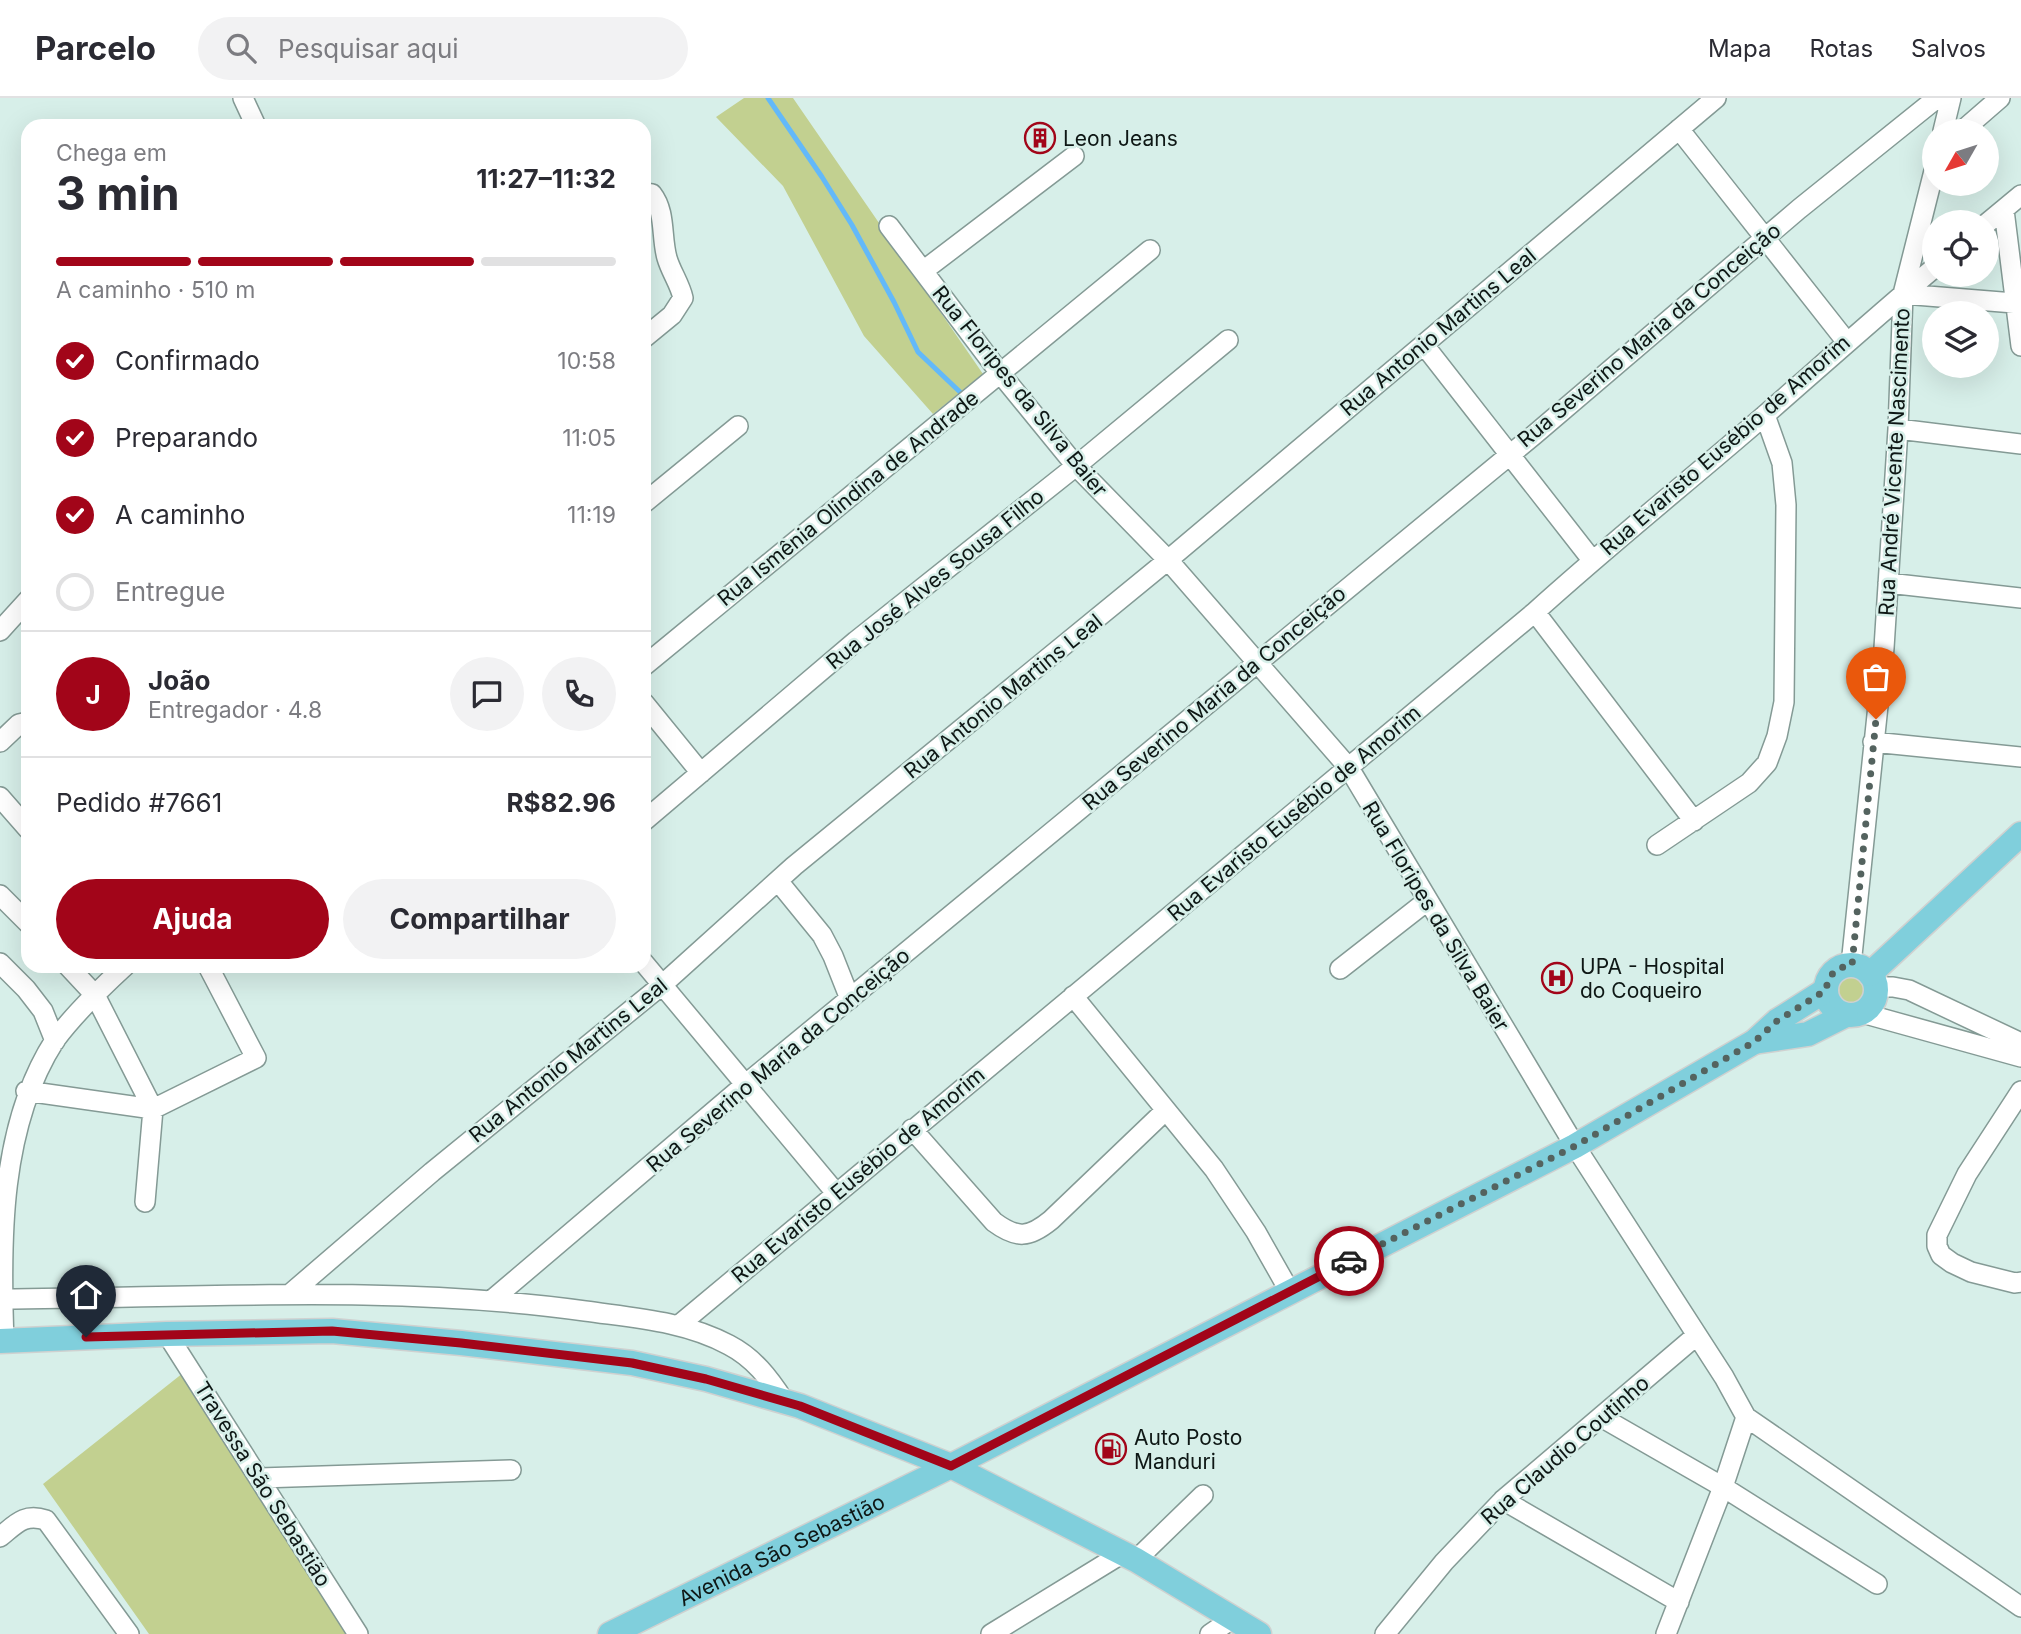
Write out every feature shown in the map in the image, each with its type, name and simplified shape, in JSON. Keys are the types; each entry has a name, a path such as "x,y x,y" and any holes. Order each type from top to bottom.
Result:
{"main road":[{"path":"1866,975 2021,834"},
{"path":"1854,1014 1831,1006 1826,990 1827,982 1836,970 1866,975"},
{"path":"1754,1042 1808,1034 1854,1014 1873,1002 1866,975"},
{"path":"1754,1042 1777,1021 1826,990"},
{"name":"Avenida São Sebastião","path":"610,1634 951,1466 1575,1146 1754,1042"},
{"path":"2,1341 332,1331 632,1363 706,1379 784,1401 951,1466 1130,1556 1259,1634"}],"street":[{"path":"243,98 253,119"},
{"name":"Rua Antonio Martins Leal","path":"290,1294 432,1172 662,985 778,881 1168,560 1716,98"},
{"name":"Rua Severino Maria da Conceição","path":"492,1300 746,1084 1509,454 1764,237 1937,98"},
{"path":"1946,119 1951,98"},
{"path":"1976,119 2000,98"},
{"path":"1679,129 1846,341"},
{"path":"923,271 1074,156"},
{"path":"651,194 660,208 665,254 683,299 672,315 651,332"},
{"path":"1999,214 2021,195"},
{"name":"Rua André Vicente Nascimento","path":"1866,975 1873,742 1884,648 1898,429 1903,294 1928,196"},
{"path":"2004,210 2021,346"},
{"name":"Rua Floripes da Silva Baier","path":"889,226 1000,373 1076,466 1168,560 1349,768 1575,1146 1697,1335 1746,1417"},
{"name":"Rua Ismênia Olindina de Andrade","path":"651,660 1150,250"},
{"name":"Rua Evaristo Eusébio de Amorim","path":"679,1325 1535,612 1592,560 1765,415 1846,341 1922,278"},
{"path":"1903,294 2014,303"},
{"name":"Rua José Alves Sousa Filho","path":"651,815 856,641 1076,466 1228,340"},
{"path":"1423,345 1592,560"},
{"path":"1657,845 1749,783 1767,763 1777,736 1784,702 1786,505 1782,463 1765,415"},
{"path":"651,497 738,426"},
{"path":"1898,429 2021,444"},
{"path":"1888,583 2021,598"},
{"path":"0,631 21,608"},
{"path":"1535,612 1694,821"},
{"path":"651,712 701,773"},
{"path":"0,742 21,724"},
{"path":"1873,742 2021,757"},
{"path":"0,797 21,821"},
{"path":"778,881 822,935 850,999"},
{"path":"0,895 21,916"},
{"path":"1339,969 1427,901"},
{"path":"0,963 43,1011 55,1041"},
{"path":"651,972 836,1193"},
{"path":"75,973 95,995 153,1109 145,1202"},
{"path":"2,1341 4,1177 12,1131 26,1091 55,1041 118,973"},
{"path":"26,1091 153,1109 256,1058 212,973"},
{"path":"1866,975 1893,987 1909,990 2021,1043"},
{"path":"1073,996 1235,1198 1290,1292"},
{"path":"1854,1014 2021,1056"},
{"path":"2021,1091 1966,1174 1937,1235 1937,1246 1941,1255 1952,1263 1971,1272 2015,1283 2021,1282"},
{"path":"912,1129 994,1222 1005,1230 1022,1235 1036,1232 1051,1220 1166,1110"},
{"path":"2,1299 378,1294 492,1300 679,1325 728,1345 747,1357 766,1374 784,1401"},
{"name":"Travessa São Sebastião","path":"167,1334 358,1634"},
{"name":"Rua Claudio Coutinho","path":"1385,1634 1444,1562 1503,1500 1697,1335"},
{"path":"1601,1417 1723,1488 1877,1584"},
{"path":"1666,1634 1723,1488 1746,1417 2021,1607"},
{"path":"260,1478 511,1470"},
{"path":"991,1634 1130,1556 1203,1495"},
{"path":"1503,1500 1679,1602"},
{"path":"0,1537 20,1520 34,1517 46,1520 129,1634"},
{"path":"1210,1634 1232,1619"}],"green space":[{"path":"744,98 793,98 983,374 933,414 864,336 783,186 716,117"},
{"path":"1850,973 1863,978 1868,991 1863,1004 1850,1009 1837,1004 1832,991 1837,978"},
{"path":"183,1373 349,1634 149,1634 43,1484"}],"waterway":[{"path":"768,98 852,225 918,352 960,392"}],"way so far":[{"path":"1349,1261 1575,1146 1754,1042 1777,1021 1826,990 1827,982 1836,970 1852,965 1876,719"}],"place":[{"name":"Leon Jeans","path":"1040,138"},
{"name":"UPA - Hospital do Coqueiro","path":"1557,978"},
{"name":"Auto Posto Manduri","path":"1111,1449"}],"route":[{"path":"86,1337 332,1331 632,1363 706,1379 800,1406 951,1466 1349,1261"}]}
